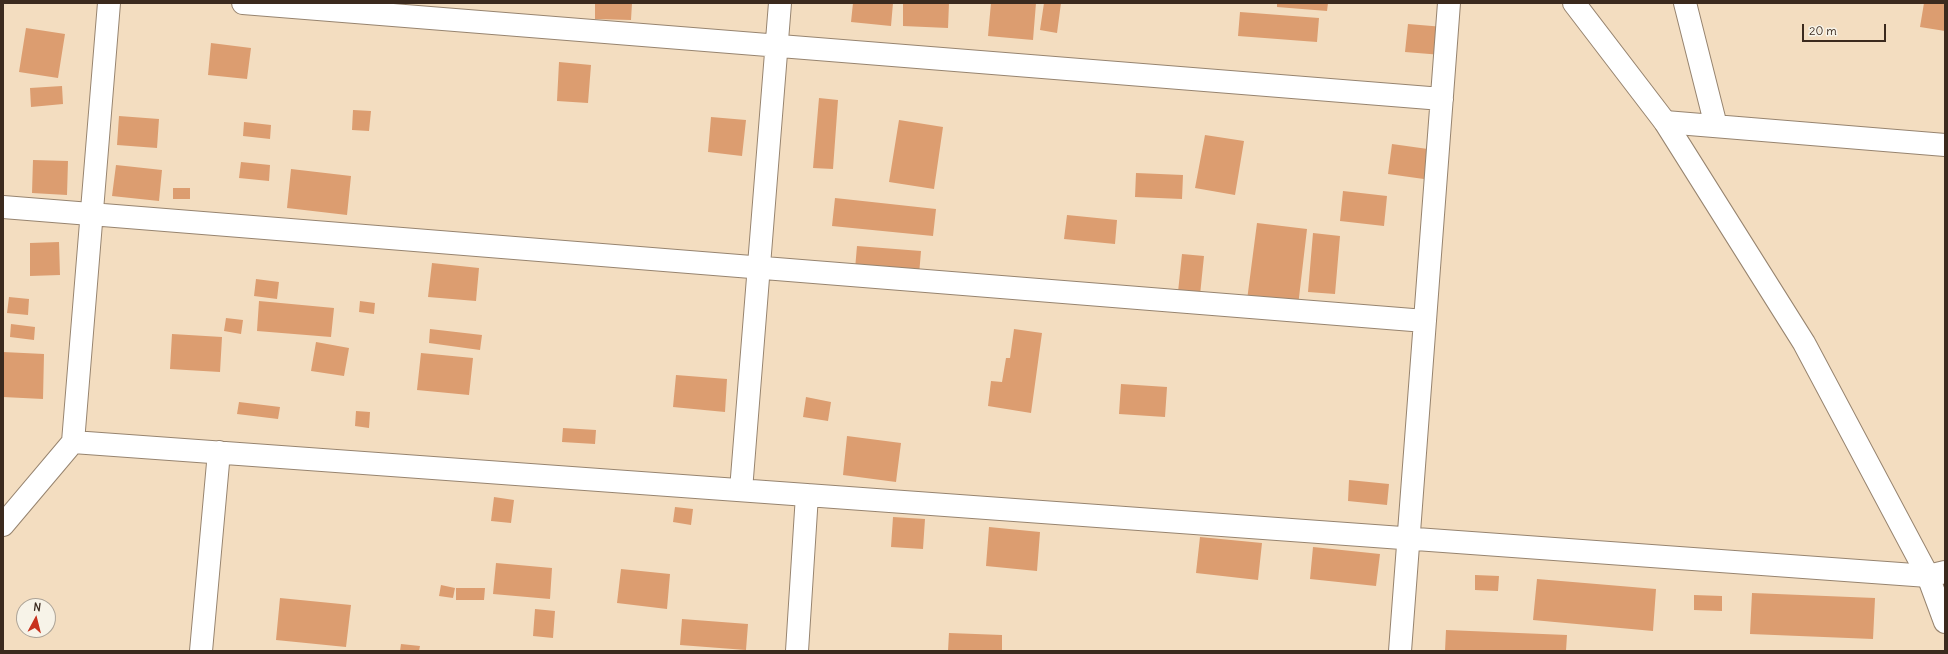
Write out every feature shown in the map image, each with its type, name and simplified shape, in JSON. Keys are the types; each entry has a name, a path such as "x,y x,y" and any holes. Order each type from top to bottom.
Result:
{"street":[{"path":"4,521 74,442 108,3"},
{"path":"243,3 1442,99"},
{"path":"741,490 780,3"},
{"path":"1400,651 1449,3"},
{"path":"1574,3 1665,122 1804,343 1937,574 1945,622"},
{"path":"1685,3 1716,126"},
{"path":"1665,122 1945,145"},
{"path":"3,207 1425,321"},
{"path":"74,442 1409,538 1937,574"},
{"path":"201,651 219,452"},
{"path":"797,651 807,495"}],"building":[{"path":"595,3 632,3 631,20 595,19"},
{"path":"853,3 893,3 891,26 851,22"},
{"path":"903,3 949,3 948,28 903,26"},
{"path":"991,3 1036,3 1033,40 988,36"},
{"path":"1044,3 1061,3 1057,33 1040,30"},
{"path":"1277,3 1328,3 1327,11 1277,7"},
{"path":"1924,3 1945,3 1945,31 1920,27"},
{"path":"1240,12 1319,18 1317,42 1238,36"},
{"path":"1408,24 1444,27 1442,55 1405,52"},
{"path":"26,28 65,34 58,78 19,72"},
{"path":"211,43 251,48 247,79 208,75"},
{"path":"559,62 591,65 588,103 557,101"},
{"path":"62,86 63,104 31,107 30,88"},
{"path":"819,98 838,100 833,169 813,168"},
{"path":"353,110 371,111 369,131 352,130"},
{"path":"119,116 159,119 157,148 117,145"},
{"path":"711,117 746,120 742,156 708,152"},
{"path":"899,120 943,127 934,189 889,182"},
{"path":"244,122 271,125 270,139 243,136"},
{"path":"1205,135 1244,141 1235,195 1195,188"},
{"path":"1392,144 1435,150 1431,180 1388,174"},
{"path":"33,160 68,161 67,195 32,193"},
{"path":"241,162 270,165 269,181 239,178"},
{"path":"116,165 162,170 159,201 112,196"},
{"path":"291,169 351,176 347,215 287,208"},
{"path":"1136,173 1183,175 1182,199 1135,197"},
{"path":"173,188 190,188 190,199 173,199"},
{"path":"1343,191 1387,196 1384,226 1340,221"},
{"path":"835,198 936,209 933,236 832,226"},
{"path":"1067,215 1117,220 1115,244 1064,239"},
{"path":"1257,223 1307,229 1298,306 1247,300"},
{"path":"1313,233 1340,236 1335,294 1308,292"},
{"path":"59,242 60,275 30,276 30,243"},
{"path":"857,246 921,251 919,275 855,269"},
{"path":"1182,254 1204,256 1200,295 1178,292"},
{"path":"432,263 479,268 476,301 428,297"},
{"path":"256,279 279,282 277,299 254,296"},
{"path":"9,297 29,299 28,315 7,313"},
{"path":"259,301 334,308 331,337 257,331"},
{"path":"360,301 375,303 374,314 359,312"},
{"path":"226,318 243,320 241,334 224,331"},
{"path":"11,324 35,327 34,340 10,337"},
{"path":"430,329 482,335 480,350 429,343"},
{"path":"1014,329 1042,333 1031,413 988,406 991,381 1002,382 1006,358 1010,358"},
{"path":"172,334 222,337 220,372 170,369"},
{"path":"316,342 349,348 344,376 311,371"},
{"path":"3,352 44,354 43,399 3,397"},
{"path":"421,353 473,358 469,395 417,390"},
{"path":"676,375 727,379 725,412 673,407"},
{"path":"1121,384 1167,387 1165,417 1119,414"},
{"path":"806,397 831,402 828,421 803,417"},
{"path":"239,402 280,407 278,419 237,414"},
{"path":"356,411 370,412 369,428 355,426"},
{"path":"563,428 596,430 595,444 562,442"},
{"path":"847,436 901,443 896,482 843,475"},
{"path":"1349,480 1389,484 1387,505 1348,501"},
{"path":"494,497 514,500 511,523 491,521"},
{"path":"675,507 693,509 691,525 673,522"},
{"path":"893,517 925,519 923,549 891,547"},
{"path":"989,527 1040,532 1037,571 986,566"},
{"path":"1200,537 1262,543 1258,580 1196,573"},
{"path":"1313,547 1380,554 1376,586 1310,579"},
{"path":"496,563 552,568 550,599 493,594"},
{"path":"621,569 670,574 667,609 617,603"},
{"path":"1475,575 1499,576 1498,591 1475,590"},
{"path":"1537,579 1656,589 1653,631 1533,620"},
{"path":"441,585 455,588 453,598 439,596"},
{"path":"456,588 485,588 484,600 456,600"},
{"path":"1752,593 1875,598 1873,639 1750,634"},
{"path":"1694,595 1722,596 1722,611 1694,610"},
{"path":"280,598 351,605 346,647 276,640"},
{"path":"535,609 555,611 553,638 533,636"},
{"path":"682,619 748,624 746,650 680,645"},
{"path":"1446,630 1567,635 1566,651 1445,651"},
{"path":"949,633 1002,635 1002,651 948,651"},
{"path":"401,644 420,646 419,651 400,651"}]}
